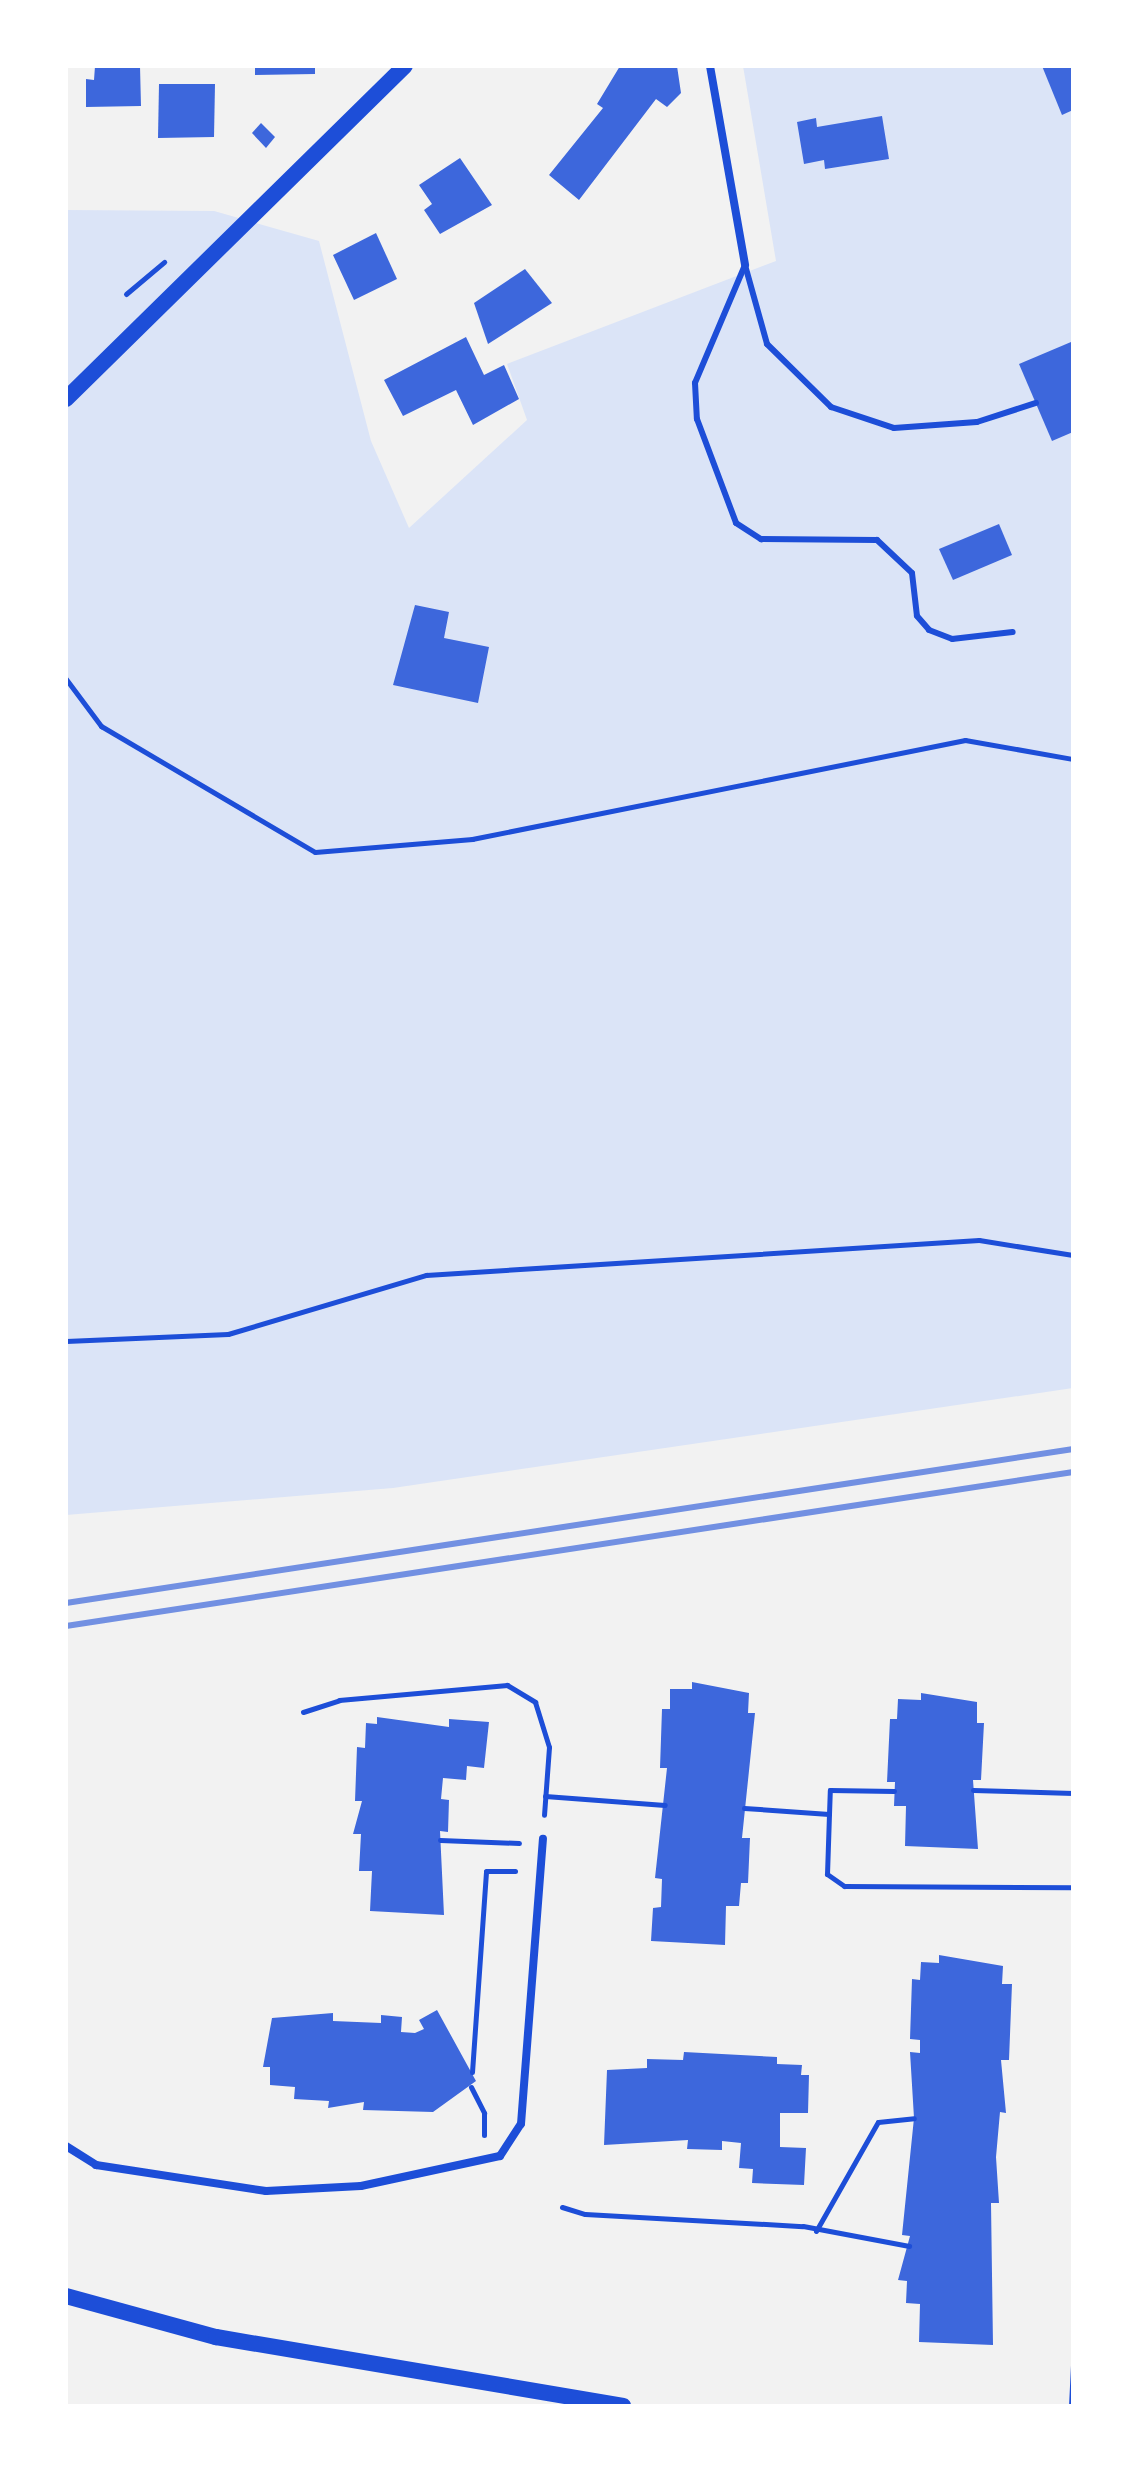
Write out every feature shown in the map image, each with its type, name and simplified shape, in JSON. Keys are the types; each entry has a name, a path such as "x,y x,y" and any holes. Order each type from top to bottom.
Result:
{"main road":[{"path":"66,399 405,66"},
{"path":"66,2296 216,2337 623,2406"}],"street":[{"path":"710,66 745,265"},
{"path":"66,2146 96,2165 266,2191 403,2180 500,2156 521,2124 543,1841"}],"lane":[{"path":"745,265 767,344 831,407 894,428 977,422 1036,403"},
{"path":"745,265 695,383 697,419 736,523 761,539 877,540 912,573 917,616 929,630 952,639 1013,632"}],"path":[{"path":"66,679 101,726 315,852 472,839 965,740 1073,759"},
{"path":"66,1341 228,1334 426,1275 979,1240 1073,1255"},
{"path":"303,1712 339,1700 507,1685 535,1702 549,1747 543,1841 440,1840"},
{"path":"894,1791 830,1790 827,1874 844,1886 1073,1887"},
{"path":"973,1790 1073,1793"},
{"path":"545,1796 665,1805"},
{"path":"744,1808 829,1814"},
{"path":"472,2072 486,1871 540,1872"},
{"path":"471,2087 479,2101"},
{"path":"816,2231 878,2122 914,2118"},
{"path":"562,2207 816,2231 909,2246"},
{"path":"1071,2406 1073,2365"}],"shaded area":[{"path":"743,66 1073,66 1073,1388 393,1488 66,1515 66,210 214,211 319,241 371,441 409,528 527,420 507,364 776,261"}],"building":[{"path":"95,66 140,66 141,106 86,107 86,79 94,80"},
{"path":"255,66 315,66 315,74 255,75"},
{"path":"620,66 677,66 681,93 667,107 656,99 579,200 549,175 603,108 597,104"},
{"path":"1042,66 1073,66 1073,110 1062,115"},
{"path":"159,84 215,84 214,137 158,138"},
{"path":"882,116 889,159 825,169 824,160 804,164 797,122 816,118 817,127"},
{"path":"261,123 275,137 266,148 252,133"},
{"path":"460,158 492,205 440,234 424,210 432,204 419,185"},
{"path":"376,233 397,279 354,300 333,255"},
{"path":"525,269 552,303 488,344 474,303"},
{"path":"466,337 484,375 504,365 519,399 473,425 456,390 403,416 384,380"},
{"path":"1071,342 1073,432 1052,441 1019,364"},
{"path":"999,524 1012,555 953,580 939,549"},
{"path":"415,605 449,612 444,638 489,647 478,703 393,685"},
{"path":"692,1682 749,1693 748,1713 755,1713 742,1838 750,1838 748,1883 741,1883 739,1906 726,1906 725,1945 651,1941 653,1908 661,1907 662,1879 655,1878 667,1768 660,1768 662,1709 670,1709 670,1689 692,1689"},
{"path":"921,1693 977,1702 977,1723 984,1723 981,1780 973,1780 978,1849 905,1846 906,1806 894,1806 895,1782 887,1782 890,1719 897,1719 898,1699 921,1700"},
{"path":"377,1717 449,1727 449,1719 489,1722 484,1768 467,1766 466,1780 443,1778 441,1799 449,1800 448,1832 440,1831 444,1915 370,1911 372,1871 359,1871 361,1834 353,1834 362,1801 355,1801 357,1747 365,1748 366,1723 377,1724"},
{"path":"939,1955 1003,1966 1002,1984 1012,1984 1009,2060 1001,2060 1006,2113 1000,2112 996,2157 999,2203 991,2203 993,2345 919,2342 920,2304 906,2303 907,2281 898,2280 910,2236 902,2235 914,2118 910,2052 920,2053 920,2040 910,2039 912,1979 920,1980 921,1962 939,1963"},
{"path":"437,2010 476,2081 433,2112 363,2110 364,2102 328,2108 329,2101 294,2099 295,2087 270,2085 270,2067 263,2067 272,2018 333,2013 333,2021 381,2023 381,2015 402,2017 401,2032 415,2033 424,2029 419,2020"},
{"path":"684,2052 777,2057 777,2064 802,2065 801,2075 809,2075 808,2113 780,2113 780,2147 806,2148 804,2185 752,2183 753,2169 739,2168 741,2143 722,2141 722,2150 687,2149 688,2140 604,2145 607,2070 647,2068 647,2059 683,2060"}],"railway":[{"path":"66,1603 1073,1449"},
{"path":"66,1626 1073,1472"}]}
